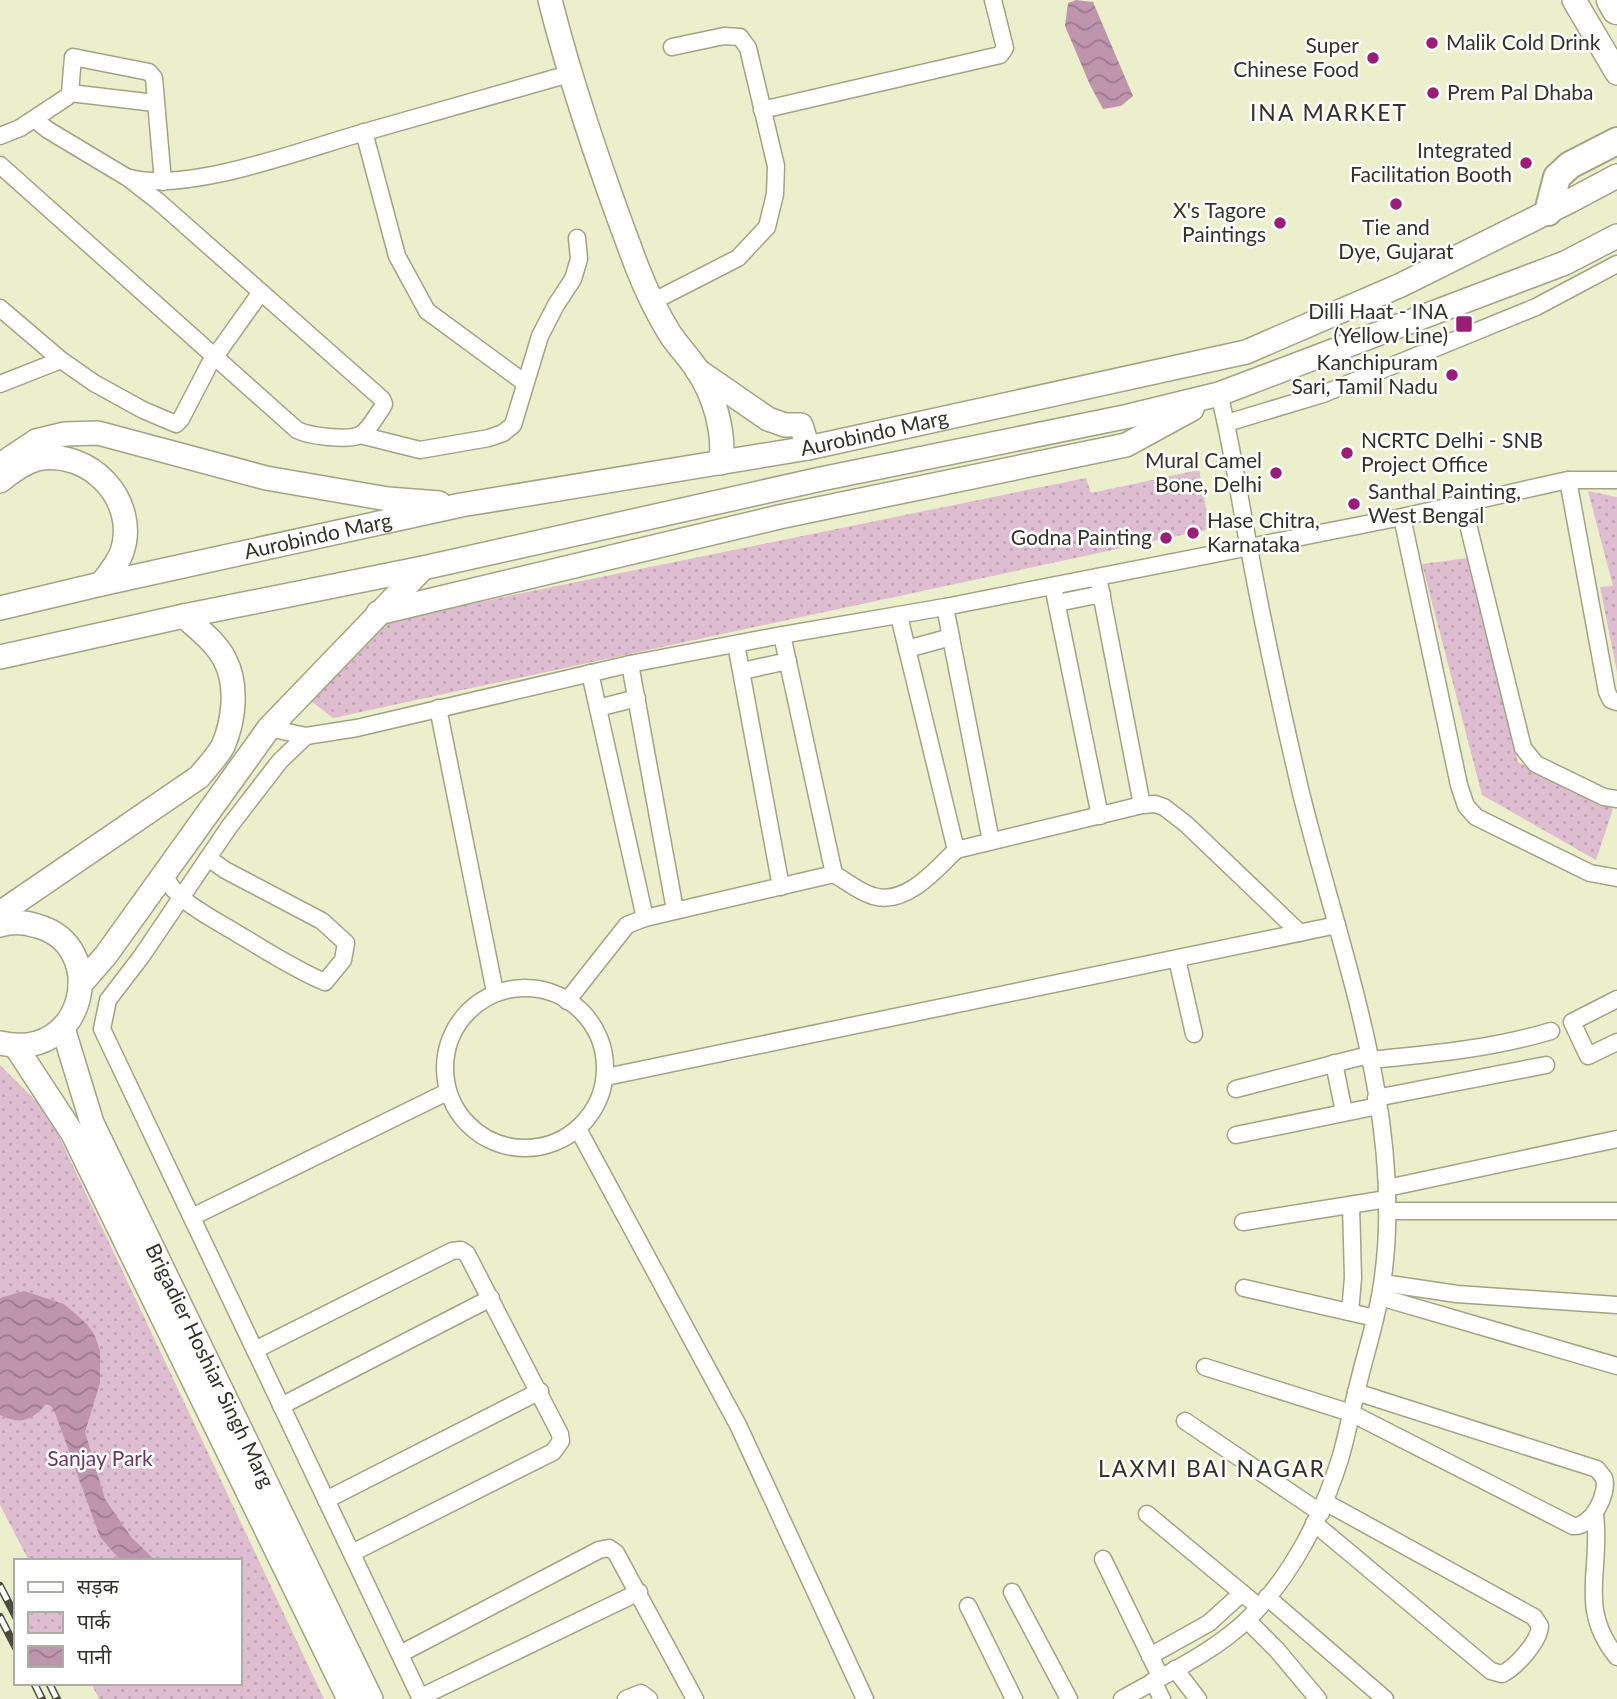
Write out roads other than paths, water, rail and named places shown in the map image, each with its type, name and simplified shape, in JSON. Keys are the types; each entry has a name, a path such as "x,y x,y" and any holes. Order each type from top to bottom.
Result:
{"highway":[{"path":"1612,0 1617,9"}],"main road":[{"path":"550,0 569,74 638,269 652,302 697,370 712,402 722,432 721,463"},
{"path":"1574,0 1617,73"},
{"path":"1548,212 1557,177 1570,165 1617,141"},
{"name":"Aurobindo Marg","path":"0,608 461,505 808,448 1246,352 1401,285 1617,176"},
{"name":"Aurobindo Marg","path":"0,657 184,615 423,568 796,484 1129,416 1219,394 1566,262 1617,236"},
{"path":"697,370 768,419 785,425 801,425 808,448"},
{"path":"378,613 802,513 1126,445 1219,394"},
{"path":"0,464 36,441 65,434 98,433 266,478 388,499 461,505"},
{"path":"0,481 19,466 55,458 83,465 106,481 124,514 125,534 122,552 113,569 100,584"},
{"path":"796,484 802,513"},
{"path":"80,985 106,955 269,728 423,568"},
{"path":"0,916 6,909 200,777 222,746 232,714 233,688 225,661 208,638 184,615"},
{"path":"160,805 178,804 186,814 192,832"},
{"path":"0,925 25,922 43,927 58,937 70,951 78,967 80,985 76,1008 63,1028 41,1042 8,1045"},
{"name":"Brigadier Hoshiar Singh Marg","path":"63,1028 92,1123 371,1699"},
{"name":"Brigadier Hoshiar Singh Marg","path":"8,1045 73,1134 349,1699"}],"street":[{"path":"762,110 1000,55 1005,48 993,0"},
{"path":"652,302 737,258 767,227 775,194 776,166 748,47 740,37 724,36 672,47"},
{"path":"69,95 72,59 76,56 152,74 163,182"},
{"path":"128,178 144,182 163,182 236,170 569,74"},
{"path":"0,136 9,134 69,95 155,103"},
{"path":"34,119 128,178 382,399 382,408 360,435"},
{"path":"364,132 397,256 428,311 525,383"},
{"path":"0,165 214,358 305,434 353,437 360,435 420,450 503,433 513,425 540,336 573,279 579,259 577,238"},
{"path":"1227,423 1323,394 1536,307 1617,264"},
{"path":"0,308 61,360 94,383 143,410 176,424 214,358 261,292"},
{"path":"0,384 61,360"},
{"path":"1122,1699 1215,1645 1247,1620 1293,1559 1341,1456 1346,1412 1356,1392 1381,1290 1387,1200 1383,1135 1369,1058 1301,792 1248,547 1227,423 1219,394"},
{"path":"269,728 306,736 357,728 630,664 736,643 899,616 1053,586 1402,517 1568,480 1617,480"},
{"path":"1568,480 1607,692 1611,700 1617,702"},
{"path":"1463,503 1523,748 1536,764 1604,797 1617,799"},
{"path":"1402,517 1458,785 1466,806 1476,817 1513,837 1590,873 1616,873"},
{"path":"1098,577 1142,805"},
{"path":"1053,586 1100,816"},
{"path":"1057,603 1102,594"},
{"path":"945,607 991,841"},
{"path":"899,616 956,850"},
{"path":"782,635 834,874"},
{"path":"907,649 951,637"},
{"path":"736,643 781,887"},
{"path":"742,671 788,661"},
{"path":"630,664 676,910"},
{"path":"590,673 645,918"},
{"path":"598,708 637,698"},
{"path":"438,708 495,992"},
{"path":"306,736 279,761 229,827 141,957 108,1000 102,1029 421,1698 639,1592"},
{"path":"567,1001 627,925 645,918 834,874 871,895 887,898 904,893 922,881 956,850 1142,805 1155,804 1164,807 1186,824 1300,933"},
{"path":"164,872 165,879 174,891 200,912 272,956 325,982 343,960 346,943 322,921 225,870 208,858"},
{"path":"606,1077 1337,925"},
{"path":"1177,959 1194,1034"},
{"path":"517,987 545,989 580,1008 597,1030 606,1057 606,1077 598,1105 578,1129 554,1144 536,1148 508,1147 480,1135 462,1115 447,1092 445,1055 459,1020 479,1001 495,992 517,987"},
{"path":"1617,999 1572,1022 1588,1056 1617,1042"},
{"path":"1236,1089 1334,1063 1479,1048 1550,1031"},
{"path":"1334,1063 1343,1112"},
{"path":"1236,1135 1546,1065"},
{"path":"192,1217 447,1092"},
{"path":"578,1129 738,1425 865,1699"},
{"path":"1243,1222 1387,1200 1617,1139"},
{"path":"1387,1200 1617,1211"},
{"path":"1350,1312 1353,1278 1351,1205"},
{"path":"255,1350 452,1251 461,1250 467,1254 540,1391 560,1434 561,1441 553,1452 352,1553"},
{"path":"1244,1288 1374,1318"},
{"path":"1381,1290 1617,1305"},
{"path":"1381,1290 1617,1366"},
{"path":"281,1406 491,1298"},
{"path":"1205,1367 1346,1412 1573,1526 1580,1527 1595,1515"},
{"path":"326,1500 540,1391"},
{"path":"1356,1392 1597,1469 1605,1486 1595,1515 1597,1550 1592,1592 1595,1620 1608,1647 1617,1657"},
{"path":"1185,1421 1317,1511 1534,1617 1541,1626 1540,1634 1510,1670 1502,1674 1491,1671 1317,1511"},
{"path":"1147,1514 1242,1593 1263,1602 1297,1626 1385,1699"},
{"path":"400,1654 599,1550 609,1548 616,1553 639,1592 695,1699"},
{"path":"1103,1559 1150,1656 1163,1675 1198,1699"},
{"path":"1012,1592 1069,1699"},
{"path":"1150,1656 1209,1623 1242,1593"},
{"path":"968,1606 1014,1699"},
{"path":"1247,1620 1277,1650 1318,1699"},
{"path":"1162,1699 1163,1675"},
{"path":"626,1699 641,1693 649,1699"}],"water":[{"path":"1076,0 1093,2 1133,96 1121,106 1103,109 1090,85 1065,26 1068,3"},
{"path":"24,1291 64,1304 87,1324 95,1336 100,1351 100,1383 85,1432 105,1499 131,1537 154,1559 119,1559 100,1537 51,1406 46,1404 25,1420 13,1420 0,1415 0,1298"}],"railway":[{"path":"0,1586 14,1613"},
{"path":"0,1617 14,1644"},
{"path":"35,1685 42,1699"},
{"path":"50,1685 57,1699"}],"place":[{"name":"Malik Cold Drink","path":"1432,43"},
{"name":"Super Chinese Food","path":"1373,58"},
{"name":"Prem Pal Dhaba","path":"1433,93"},
{"name":"Integrated Facilitation Booth","path":"1526,163"},
{"name":"Tie and Dye, Gujarat","path":"1396,204"},
{"name":"X's Tagore Paintings","path":"1280,223"},
{"name":"Dilli Haat - INA (Yellow Line)","path":"1464,324"},
{"name":"Kanchipuram Sari, Tamil Nadu","path":"1452,375"},
{"name":"NCRTC Delhi - SNB Project Office","path":"1347,453"},
{"name":"Mural Camel Bone, Delhi","path":"1276,473"},
{"name":"Santhal Painting, West Bengal","path":"1354,504"},
{"name":"Hase Chitra, Karnataka","path":"1193,533"},
{"name":"Godna Painting","path":"1166,538"}],"district":[{"name":"INA MARKET","path":"1329,113"},
{"name":"LAXMI BAI NAGAR","path":"1212,1469"}],"park label":[{"name":"Sanjay Park","path":"100,1459"}]}
